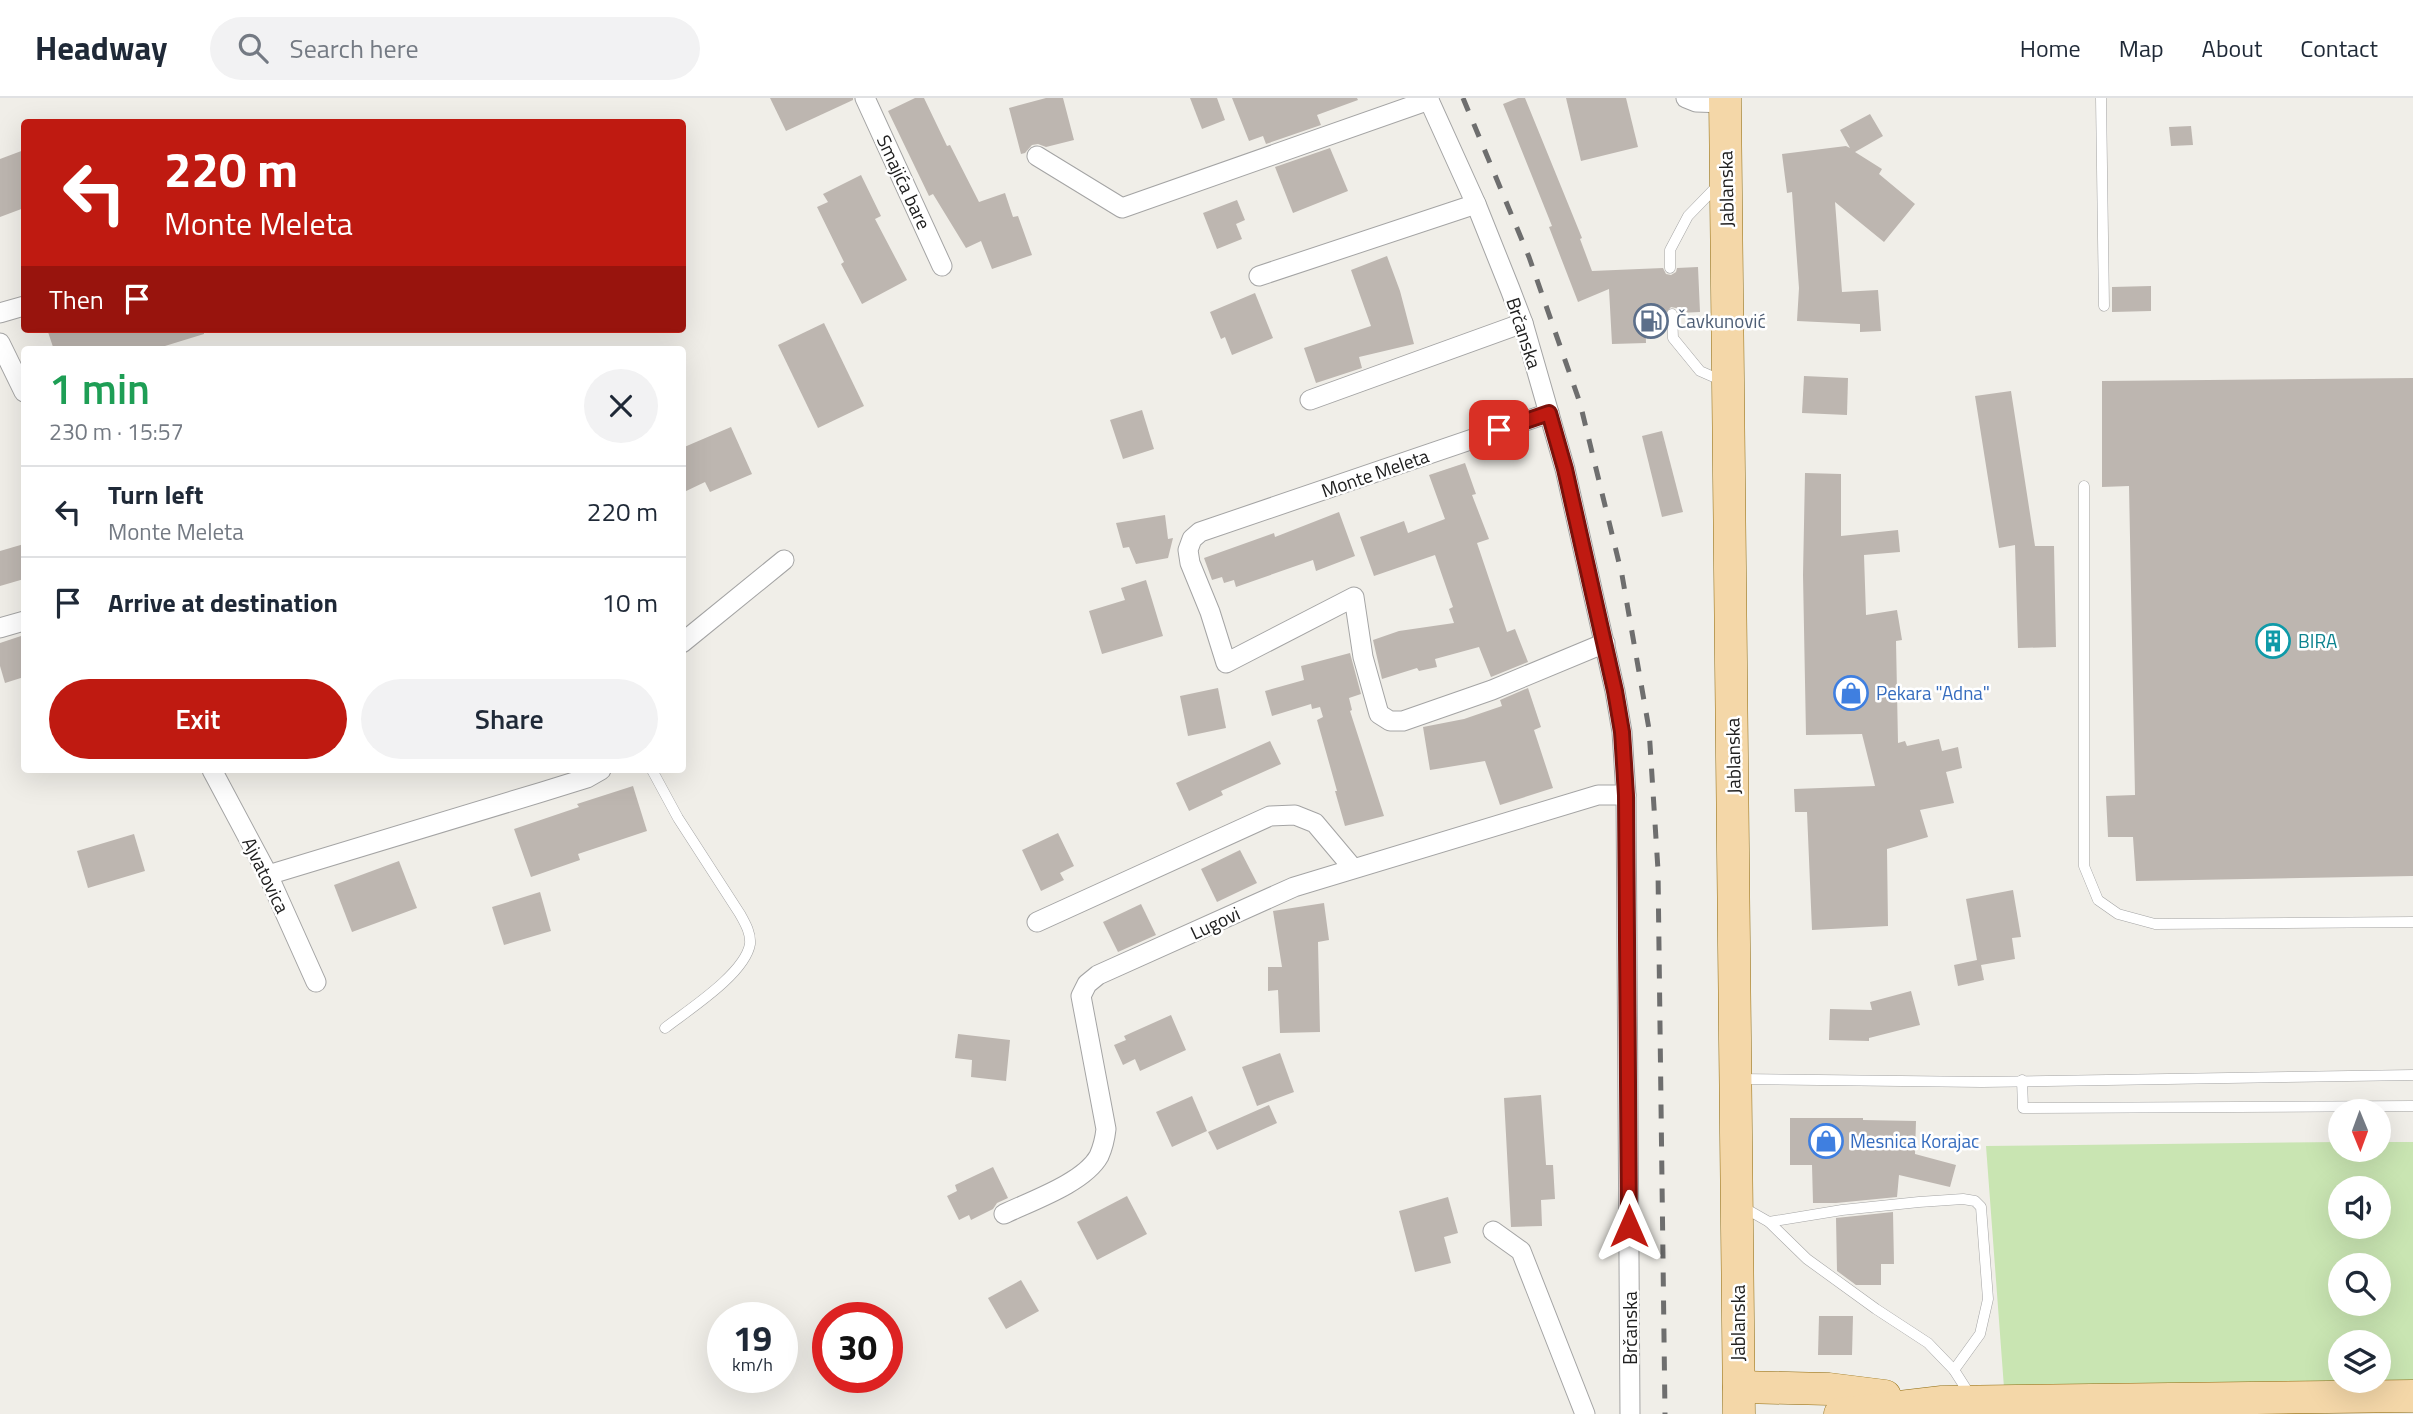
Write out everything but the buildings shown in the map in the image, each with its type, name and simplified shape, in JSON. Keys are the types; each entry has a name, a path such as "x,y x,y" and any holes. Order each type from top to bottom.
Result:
{"main road":[{"name":"Jablanska","path":"1725,101 1738,1205 1745,1404"},
{"path":"1745,1404 1829,1389 1942,1402 2413,1396"},
{"path":"1840,1414 1942,1402"}],"street":[{"name":"Smajića bare","path":"865,98 942,266"},
{"path":"1686,98 1696,102 1725,101"},
{"path":"1037,156 1122,208 1429,99"},
{"name":"Brčanska","path":"1429,99 1476,204 1523,323 1565,469 1605,643 1622,732 1626,795 1630,1414"},
{"path":"1259,276 1476,204"},
{"path":"0,313 21,307"},
{"path":"1310,400 1523,323"},
{"path":"0,343 21,386"},
{"name":"Monte Meleta","path":"1549,413 1200,532 1192,539 1188,550 1190,563 1210,612 1226,663 1354,597 1363,657 1379,714 1390,721 1403,721 1492,690 1605,643"},
{"path":"686,640 784,560"},
{"path":"0,628 21,622"},
{"name":"Ajvatovica","path":"214,773 268,875 316,982"},
{"path":"268,875 587,778 596,773"},
{"name":"Lugovi","path":"1004,1214 1078,1177 1089,1169 1104,1143 1106,1129 1081,996 1087,984 1098,975 1294,887 1352,867 1439,845 1598,795 1626,795"},
{"path":"1037,922 1270,816 1295,815 1315,823 1352,867"},
{"path":"1493,1231 1521,1251 1584,1414"}],"lane":[{"path":"2101,98 2104,306"},
{"path":"1671,268 1670,250 1688,216 1727,176"},
{"path":"1672,314 1673,338 1700,371 1728,383"},
{"path":"2084,486 2084,866 2098,900 2118,914 2155,924 2413,922"},
{"path":"654,773 678,818 740,914 748,930 750,944 743,961 728,977 665,1028"},
{"path":"1737,1079 2022,1080 2413,1075"},
{"path":"2022,1080 2023,1108 2413,1106"},
{"path":"1769,1222 1842,1210 1919,1202 1964,1199 1975,1201 1981,1207 1988,1299 1980,1334 1954,1370"},
{"path":"1738,1205 1769,1222 1807,1259 1875,1310 1928,1343 1954,1370 1974,1402"}],"green space":[{"path":"2328,1142 2328,1162 2391,1162 2391,1142 2413,1142 2413,1396 2005,1401 1986,1146"}],"railway":[{"path":"1463,98 1529,257 1580,403 1622,575 1649,729 1658,870 1665,1414"}],"place":[{"name":"Čavkunović","path":"1651,321"},
{"name":"BIRA","path":"2273,641"},
{"name":"Pekara \"Adna\"","path":"1851,693"},
{"name":"Mesnica Korajac","path":"1826,1141"}],"route":[{"path":"1499,430 1549,413 1565,469 1622,732 1626,795 1629,1226"}]}
